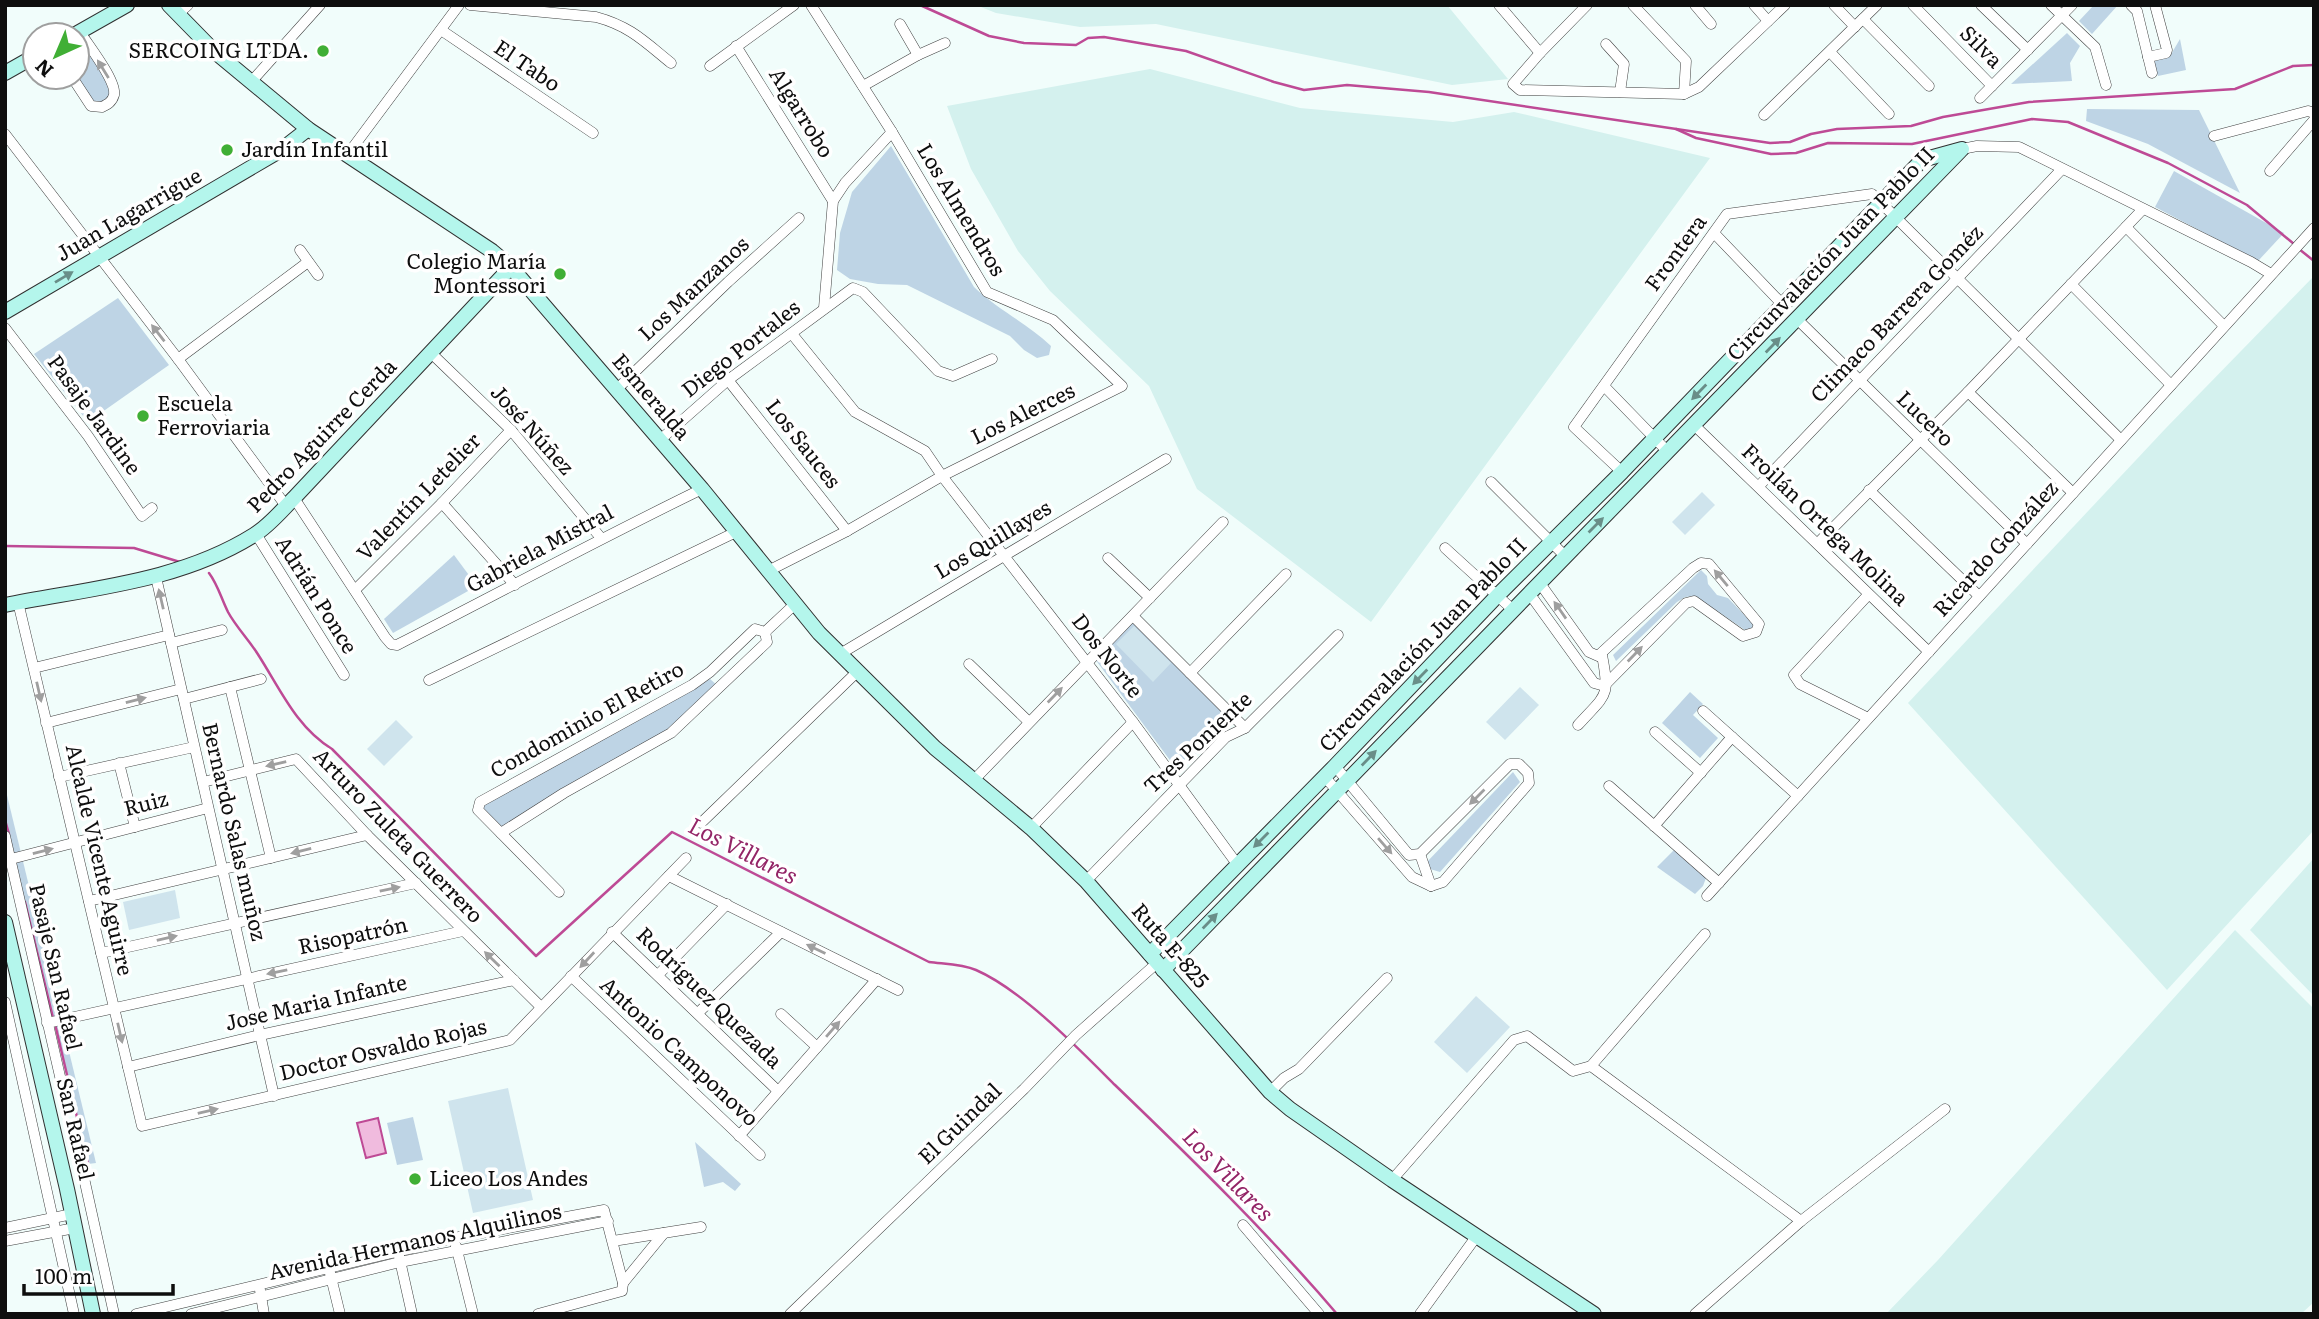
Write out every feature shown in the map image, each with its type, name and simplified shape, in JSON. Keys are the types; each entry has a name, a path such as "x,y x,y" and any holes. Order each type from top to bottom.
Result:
{"street":[{"path":"91,25 127,5"},
{"path":"251,82 320,5"},
{"path":"348,153 459,5"},
{"path":"470,5 596,17 627,28 671,63"},
{"path":"710,66 794,5"},
{"path":"1499,5 1539,53"},
{"path":"1567,5 1576,16"},
{"path":"1587,5 1539,53 1513,84 1520,90 1684,94 1699,86 1785,5"},
{"path":"1633,5 1686,61 1684,94"},
{"path":"1695,5 1712,24"},
{"path":"1754,5 1768,21"},
{"path":"1834,5 1859,23 1929,86"},
{"path":"1764,115 1877,5"},
{"name":"Silva","path":"1913,5 1992,86"},
{"path":"1981,5 2028,50"},
{"path":"2052,5 2095,47 2106,85"},
{"path":"1980,98 2072,5"},
{"path":"2131,5 2137,11 2152,74"},
{"path":"2148,57 2167,50 2155,5"},
{"name":"Los Almendros","path":"812,6 892,132 987,292 1053,320 1122,386"},
{"name":"Esmeralda","path":"178,8 214,51 308,129 348,153 492,251 511,267 702,489 795,604 857,672 935,748 1063,857"},
{"path":"900,24 918,55"},
{"name":"El Tabo","path":"440,30 593,133"},
{"path":"863,86 945,43"},
{"path":"1606,44 1624,64 1620,92"},
{"name":"Algarrobo","path":"736,46 833,201"},
{"path":"1830,51 1889,114"},
{"path":"81,91 91,106 102,107 112,100 112,82 91,53"},
{"path":"5,73 21,64"},
{"path":"2214,136 2308,111 2314,113"},
{"path":"2270,171 2314,120"},
{"name":"Juan Lagarrigue","path":"5,312 281,150 308,129"},
{"path":"833,201 845,183 892,132"},
{"path":"5,134 355,590"},
{"path":"1962,149 1977,146 2019,147 2272,274"},
{"name":"Circunvalación Juan Pablo II","path":"1156,962 1237,864 1783,305 1962,149"},
{"name":"Circunvalación Juan Pablo II","path":"1156,962 1342,785 1798,320 1889,211 1922,160 1962,149"},
{"name":"Climaco Barrera Goméz","path":"1759,486 2062,169"},
{"name":"Frontera","path":"1622,472 1574,427 1727,214 1872,194 1889,211"},
{"name":"Diego Portales","path":"660,440 728,380 824,308 833,201"},
{"path":"1818,543 1968,392 2143,209"},
{"path":"1889,211 2121,440"},
{"name":"Los Manzanos","path":"617,389 799,218"},
{"path":"2126,227 2224,326"},
{"name":"Ricardo González","path":"1707,896 2314,228"},
{"path":"1714,233 1783,305"},
{"path":"300,250 318,275"},
{"path":"178,359 308,262"},
{"name":"Pedro Aguirre Cerda","path":"12,603 156,577 199,563 256,534 290,502 511,267"},
{"path":"2071,284 2171,385"},
{"path":"824,308 857,288 938,371 953,376 992,359"},
{"name":"Lucero","path":"1798,320 2027,544"},
{"name":"Pasaje Jardine","path":"5,328 88,436 142,516 152,508"},
{"path":"792,334 855,412 925,451 942,476"},
{"name":"José Núñez","path":"431,353 511,430 601,538"},
{"name":"Los Sauces","path":"728,380 847,531"},
{"name":"Los Alerces","path":"768,571 847,531 942,476 1122,386"},
{"path":"1604,386 1668,452"},
{"path":"1968,392 2073,493"},
{"name":"Froilán Ortega Molina","path":"1694,425 1928,652"},
{"name":"Valentín Letelier","path":"355,590 511,430"},
{"name":"Los Quillayes","path":"841,654 1166,459"},
{"name":"Dos Norte","path":"942,476 1088,662 1237,864"},
{"path":"1491,482 1565,555"},
{"name":"Gabriela Mistral","path":"355,590 385,637 391,644 397,645 601,538 702,489"},
{"path":"1869,490 1979,596"},
{"path":"442,503 515,585"},
{"path":"974,780 1223,522"},
{"path":"429,680 736,532"},
{"name":"Adrián Ponce","path":"256,534 344,676"},
{"path":"1445,548 1512,609"},
{"path":"1108,558 1150,598"},
{"path":"1701,563 1709,564 1759,624 1756,632 1743,636 1694,601 1686,603 1601,685 1594,683 1534,587 1589,652 1598,656 1701,563"},
{"path":"1189,673 1286,574"},
{"name":"Bernardo Salas muñoz","path":"156,577 274,1096"},
{"path":"1868,595 1794,673 1798,683 1868,718"},
{"name":"Alcalde Vicente Aguirre","path":"12,603 34,668 142,1126"},
{"name":"Condominio El Retiro","path":"765,632 795,604"},
{"path":"1133,616 1245,728"},
{"name":"Condominio El Retiro","path":"559,892 478,810 480,802 710,672 755,629 765,632"},
{"path":"34,668 222,630"},
{"name":"Condominio El Retiro","path":"501,833 564,793 671,733 767,642 765,632"},
{"name":"Tres Poniente","path":"1086,881 1226,737 1245,728 1338,635"},
{"path":"1578,725 1606,694 1607,682 1602,654"},
{"path":"970,664 1029,722"},
{"name":"Condominio El Retiro","path":"710,672 723,685"},
{"path":"701,823 857,672"},
{"path":"46,723 261,679"},
{"path":"230,687 271,858"},
{"path":"1703,711 1798,796"},
{"path":"1031,828 1133,722"},
{"path":"1655,732 1701,773"},
{"path":"1654,826 1732,737"},
{"path":"59,777 194,747"},
{"name":"Arturo Zuleta Guerrero","path":"202,782 296,759 367,835 541,1007"},
{"path":"119,763 135,827"},
{"path":"1329,771 1409,855 1420,854 1510,764 1519,764 1528,773 1529,783 1443,882 1431,886 1412,877 1342,785"},
{"path":"1609,786 1719,883"},
{"name":"Ruiz","path":"11,859 208,808"},
{"path":"89,901 367,835"},
{"name":"Pasaje San Rafael","path":"5,836 67,1107"},
{"path":"1420,854 1431,886"},
{"name":"Ruta E-825","path":"1063,857 1270,1091"},
{"name":"Doctor Osvaldo Rojas","path":"142,1126 510,1040 686,858"},
{"path":"669,876 898,990"},
{"path":"101,953 416,883"},
{"path":"658,975 727,904"},
{"path":"5,922 13,955"},
{"name":"Risopatrón","path":"47,1023 463,931"},
{"name":"Rodríguez Quezada","path":"612,932 778,1091"},
{"path":"698,1013 781,932"},
{"path":"1392,1180 1514,1040 1527,1036 1573,1071 1591,1066 1705,934"},
{"path":"5,937 13,955"},
{"name":"San Rafael","path":"13,955 93,1314"},
{"name":"El Guindal","path":"790,1314 1024,1089 1076,1035 1156,962"},
{"name":"Antonio Camponovo","path":"571,976 760,1155"},
{"path":"1387,978 1299,1069 1270,1091 1290,1109 1392,1180 1594,1314"},
{"path":"739,1136 877,979"},
{"name":"Jose Maria Infante","path":"128,1067 260,1035 514,980"},
{"name":"San Rafael","path":"5,1002 10,1039 74,1314"},
{"path":"781,1014 817,1047"},
{"path":"1591,1066 1801,1221"},
{"path":"1695,1314 1801,1221 1945,1109"},
{"path":"84,1178 114,1314"},
{"path":"67,1189 80,1193 90,1204"},
{"name":"Avenida Hermanos Alquilinos","path":"136,1314 190,1311 330,1273 398,1251 454,1238 604,1209 608,1221 330,1273"},
{"path":"5,1228 54,1220 74,1221"},
{"path":"5,1241 57,1232 74,1221"},
{"path":"538,1314 621,1293 623,1283 608,1221"},
{"path":"1243,1225 1319,1314"},
{"path":"613,1241 701,1227"},
{"path":"623,1283 664,1233"},
{"path":"1420,1314 1476,1237"},
{"path":"454,1238 473,1314"},
{"path":"398,1251 412,1314"},
{"path":"330,1273 340,1314"},
{"path":"260,1291 264,1314"}],"shaded area":[{"path":"976,5 1447,5 1508,79 1452,85 1156,24 1080,27 996,13"},
{"path":"2094,5 2118,5 2092,34 2079,21"},
{"path":"2067,33 2080,46 2070,63 2072,81 2011,84"},
{"path":"2180,39 2186,70 2158,76 2153,59 2170,56"},
{"path":"91,55 111,88 108,102 94,104 86,91 91,91"},
{"path":"1150,69 1300,108 1453,122 1514,112 1710,158 1371,622 1197,489 1149,386 1050,291 1018,251 971,169 947,106"},
{"path":"2087,109 2199,110 2240,193 2148,144 2086,121"},
{"path":"891,146 974,287 1051,346 1049,355 1037,358 1010,336 907,285 850,279 837,270 840,233 852,192"},
{"path":"2174,171 2284,233 2258,261 2155,207"},
{"path":"2314,276 2314,830 2167,990 1908,703 2166,428"},
{"path":"118,298 169,365 88,422 34,354"},
{"path":"1702,492 1715,505 1685,535 1672,522"},
{"path":"454,555 477,586 393,633 384,619"},
{"path":"1701,570 1717,595 1728,598 1753,624 1752,629 1745,630 1695,596 1685,597 1616,661 1613,655"},
{"path":"1134,620 1232,719 1178,771 1095,659"},
{"path":"1134,626 1171,663 1153,682 1116,644"},
{"path":"710,679 718,686 667,732 501,828 484,810 484,805"},
{"path":"1520,687 1539,705 1505,740 1486,722"},
{"path":"1690,692 1703,704 1693,715 1718,738 1700,758 1662,723"},
{"path":"396,720 413,737 384,766 367,749"},
{"path":"1513,772 1520,782 1440,872 1430,869 1425,864"},
{"path":"5,787 96,1163 88,1164 5,820"},
{"path":"1674,850 1706,878 1695,894 1657,867"},
{"path":"2314,858 2314,996 2250,930"},
{"path":"175,890 180,918 129,930 123,902"},
{"path":"2235,930 2314,1009 2314,1302 2301,1314 1886,1314 1938,1260"},
{"path":"1476,996 1510,1027 1467,1073 1434,1042"},
{"path":"508,1088 533,1200 473,1213 448,1101"},
{"path":"413,1117 423,1160 397,1165 387,1123"},
{"path":"378,1118 386,1153 366,1158 357,1123"},
{"path":"695,1142 741,1184 735,1191 723,1182 704,1187"}],"waterway":[{"path":"920,5 989,36 1024,43 1076,45 1088,38 1104,37 1186,51 1304,90 1347,85 1429,92 1770,143 1790,142 1811,134 1837,129 1911,126 1943,117 2029,102 2235,89 2293,66 2314,65"},
{"path":"1676,129 1696,138 1771,154 1796,153 1828,143 1912,144 2032,119 2068,122 2168,163 2247,205 2294,244"},
{"path":"2299,249 2314,261"},
{"path":"5,546 134,548 180,562"},
{"name":"Los Villares","path":"209,573 231,618 299,719 332,749 536,956 672,832 929,962 971,968 1012,991 1067,1038 1201,1169 1257,1225 1337,1314"},
{"path":"5,820 9,834"},
{"path":"25,902 53,1018"},
{"path":"55,1024 88,1164"}],"place":[{"name":"SERCOING LTDA.","path":"323,51"},
{"name":"Jardín Infantil","path":"227,150"},
{"name":"Colegio María Montessori","path":"560,274"},
{"name":"Escuela Ferroviaria","path":"143,416"},
{"name":"Liceo Los Andes","path":"415,1179"}]}
